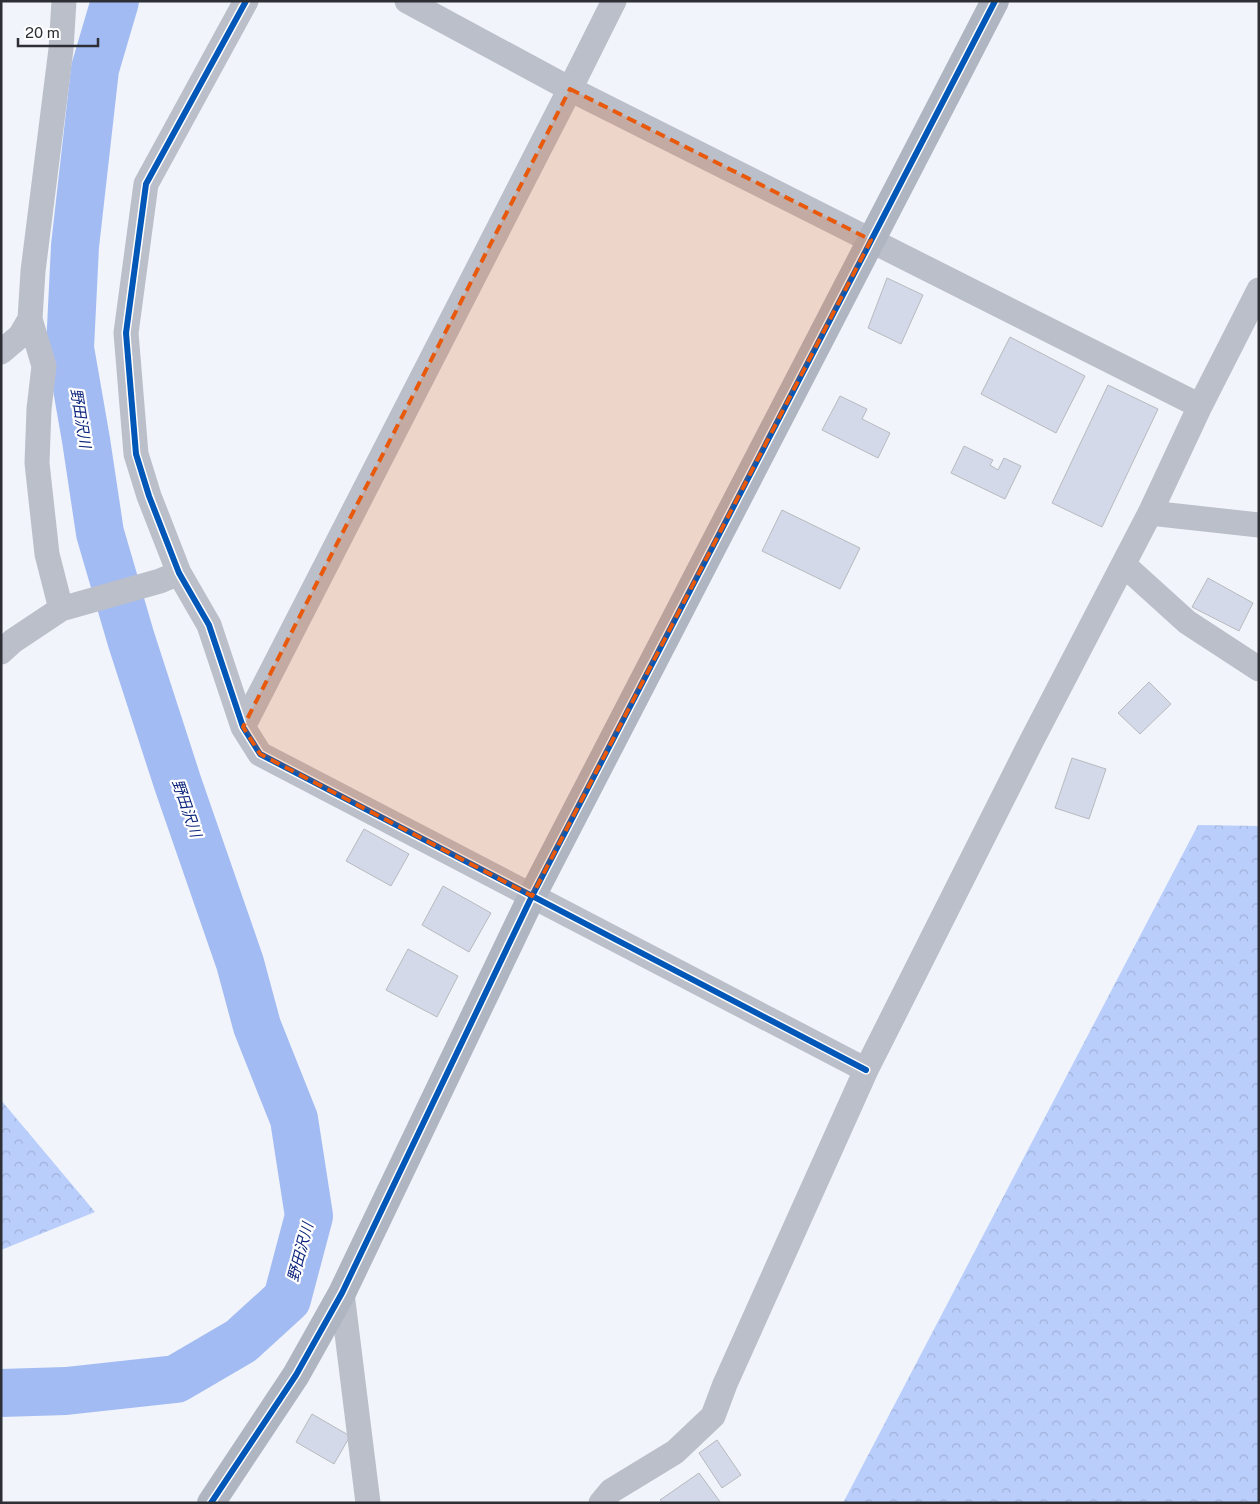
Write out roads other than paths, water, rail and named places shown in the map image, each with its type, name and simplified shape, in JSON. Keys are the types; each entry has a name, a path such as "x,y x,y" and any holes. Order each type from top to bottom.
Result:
{"street":[{"path":"64,1 61,48 33,271 30,319 44,366 39,409 37,463 47,554 71,606"},
{"path":"246,1 146,184 126,333 136,454 149,496 169,577 209,625 243,727 260,754 866,1070"},
{"path":"407,1 570,89 1200,406"},
{"path":"243,727 614,1"},
{"path":"211,1503 296,1375 342,1293 532,896 995,1"},
{"path":"601,1503 611,1491 675,1452 713,1416 725,1384 866,1070 1026,751 1124,565 1200,406 1259,290"},
{"path":"1,352 20,336 30,319"},
{"path":"1150,513 1259,525"},
{"path":"1124,565 1187,622 1259,669"},
{"path":"1,652 13,642 71,606 169,577"},
{"path":"342,1293 368,1503"}],"waterway":[{"name":"野田沢川","path":"1,1393 66,1391 176,1379 241,1341 287,1299 309,1216 294,1119 257,1026 240,963 178,784 131,639 100,533 70,348 75,246 95,69 115,1"}]}
